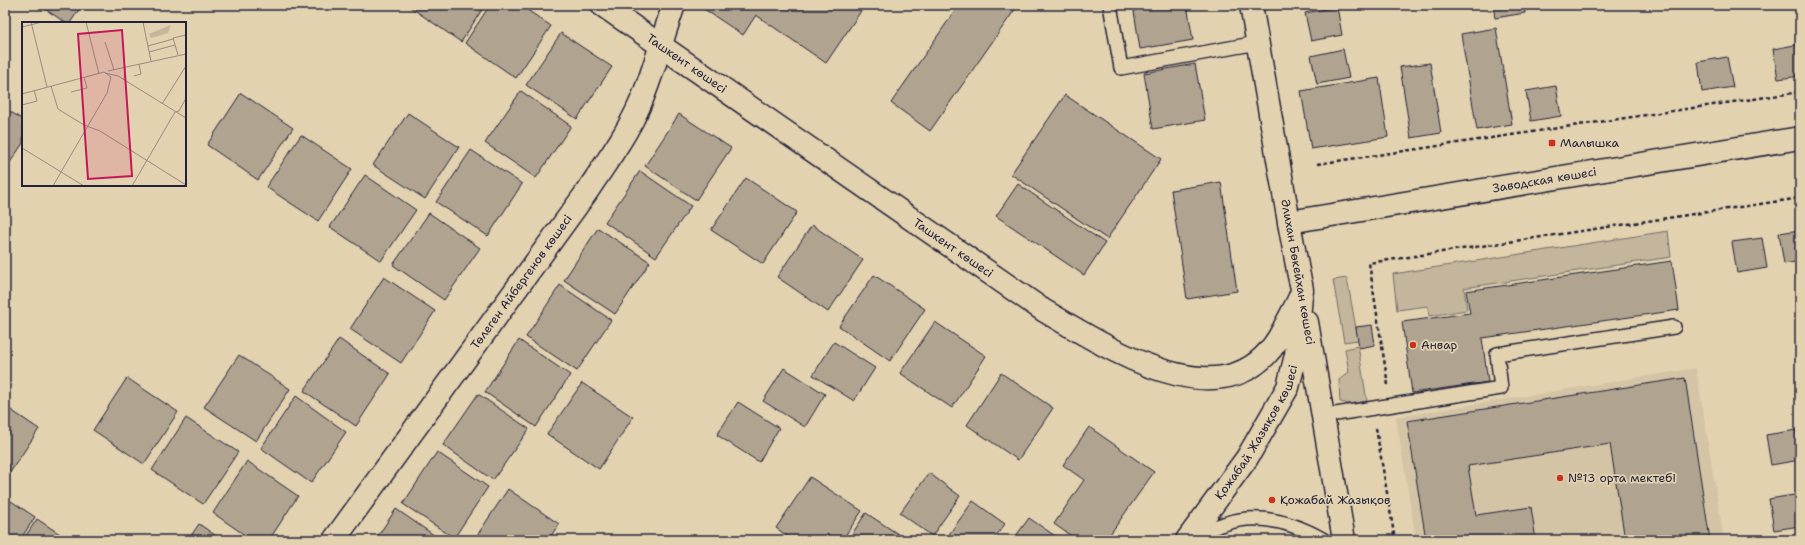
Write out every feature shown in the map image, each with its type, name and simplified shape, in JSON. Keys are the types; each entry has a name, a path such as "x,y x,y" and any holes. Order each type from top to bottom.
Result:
{"street":[{"name":"Ташкент көшесі","path":"602,5 1043,310 1105,347 1140,364 1191,377 1224,378 1240,373 1253,365 1272,348 1302,291"},
{"name":"Төлеген Айбергенов көшесі","path":"334,540 590,187 625,133 636,113 651,77 660,44 674,5"},
{"name":"Әлихан Бөкейхан көшесі","path":"1251,5 1302,291 1344,540"},
{"name":"Заводская көшесі","path":"1289,222 1800,138"},
{"name":"Қожабай Жазықов көшесі","path":"1188,539 1247,458 1288,387 1296,355 1302,291"}],"lane":[{"path":"1110,5 1121,68 1258,43"},
{"path":"1323,416 1501,388 1497,354 1674,326"},
{"path":"1188,539 1225,523 1244,519 1270,520 1294,526 1324,540"}],"path":[{"path":"1317,164 1800,92"},
{"path":"1391,405 1369,263 1800,198"},
{"path":"1373,408 1395,540"}],"shaded area":[{"path":"1668,231 1671,257 1464,288 1467,310 1429,316 1428,306 1397,310 1393,274"},
{"path":"1347,278 1358,340 1344,342 1333,280"},
{"path":"1358,346 1367,401 1350,404 1340,402 1339,380 1349,372 1345,349"},
{"name":"№13 орта мектебі","path":"1696,368 1724,540 1416,540 1396,417"}],"building":[{"path":"39,5 82,5 71,22 64,22"},
{"path":"411,5 485,5 461,42 410,7"},
{"path":"490,5 520,5 551,26 516,78 465,43"},
{"path":"698,5 865,5 826,63 756,15 743,35"},
{"path":"959,5 1018,5 930,131 891,103"},
{"path":"1133,5 1187,5 1193,40 1140,49"},
{"path":"1493,5 1524,5 1525,13 1495,18"},
{"path":"1337,7 1342,35 1311,41 1305,13"},
{"path":"1496,28 1512,124 1477,130 1461,34"},
{"path":"561,33 612,67 577,119 526,85"},
{"path":"1800,44 1800,76 1778,79 1773,49"},
{"path":"1343,49 1349,78 1317,84 1311,56"},
{"path":"1727,57 1733,87 1702,92 1698,62"},
{"path":"1430,63 1441,133 1411,138 1400,67"},
{"path":"1195,64 1205,120 1153,129 1144,73"},
{"path":"1379,78 1388,137 1311,149 1301,91"},
{"path":"1556,86 1561,116 1531,121 1526,91"},
{"path":"521,91 571,126 536,178 485,143"},
{"path":"241,93 293,128 258,180 207,145"},
{"path":"1065,95 1161,159 1107,239 1011,174"},
{"path":"5,108 22,119 22,144 5,170"},
{"path":"408,113 459,147 425,199 373,165"},
{"path":"679,114 731,148 696,200 645,166"},
{"path":"301,135 352,169 318,221 266,187"},
{"path":"471,150 522,184 488,236 436,202"},
{"path":"640,171 691,206 656,257 605,222"},
{"path":"365,175 416,210 381,261 330,227"},
{"path":"746,178 797,212 763,264 711,230"},
{"path":"1221,182 1237,291 1187,299 1171,190"},
{"path":"1018,184 1105,243 1084,275 996,216"},
{"path":"429,213 480,248 444,300 393,265"},
{"path":"812,225 863,260 828,312 777,277"},
{"path":"598,228 650,262 615,314 564,280"},
{"path":"1800,230 1800,261 1784,264 1779,233"},
{"path":"1762,238 1767,268 1737,273 1732,242"},
{"path":"1672,261 1679,310 1482,338 1488,382 1412,393 1402,322 1470,313 1466,291"},
{"path":"874,275 925,309 890,361 839,326"},
{"path":"384,277 435,311 401,363 350,329"},
{"path":"560,285 611,320 577,371 526,337"},
{"path":"935,322 986,356 952,408 900,373"},
{"path":"1372,325 1375,345 1359,348 1356,327"},
{"path":"339,339 390,374 356,426 304,391"},
{"path":"519,340 570,375 536,427 485,392"},
{"path":"834,342 875,368 854,401 813,375"},
{"path":"239,355 290,389 256,441 204,407"},
{"path":"784,368 825,394 805,427 763,401"},
{"path":"1001,373 1053,408 1018,460 967,425"},
{"path":"127,378 178,412 144,464 93,430"},
{"name":"№13 орта мектебі","path":"1685,378 1710,540 1625,540 1610,444 1468,466 1476,515 1531,507 1536,540 1426,540 1407,421"},
{"path":"582,383 633,417 599,469 547,434"},
{"path":"478,394 529,429 493,480 443,445"},
{"path":"296,396 346,432 311,483 261,448"},
{"path":"738,402 779,428 759,462 717,435"},
{"path":"5,406 39,429 5,480"},
{"path":"186,418 238,452 203,504 152,470"},
{"path":"1089,427 1154,472 1106,540 1077,540 1054,524 1084,480 1063,465"},
{"path":"1796,430 1800,460 1771,465 1766,435"},
{"path":"437,452 488,487 454,538 403,504"},
{"path":"247,461 298,496 269,540 252,540 213,513"},
{"path":"929,473 960,496 932,536 900,513"},
{"path":"810,477 862,511 842,540 793,540 776,528"},
{"path":"508,489 559,524 548,540 474,540"},
{"path":"1800,494 1800,526 1774,530 1769,499"},
{"path":"5,497 35,517 20,540 5,540"},
{"path":"973,501 1005,524 993,540 945,540"},
{"path":"396,509 441,540 375,540"},
{"path":"866,513 907,540 848,540"},
{"path":"1029,518 1061,540 1013,540"},
{"path":"37,519 69,540 23,540"},
{"path":"199,524 222,540 188,540"}],"place":[{"name":"Малышка","path":"1552,143"},
{"name":"Анвар","path":"1413,345"},
{"name":"№13 орта мектебі","path":"1560,478"},
{"name":"Қожабай Жазықов","path":"1272,500"}]}
